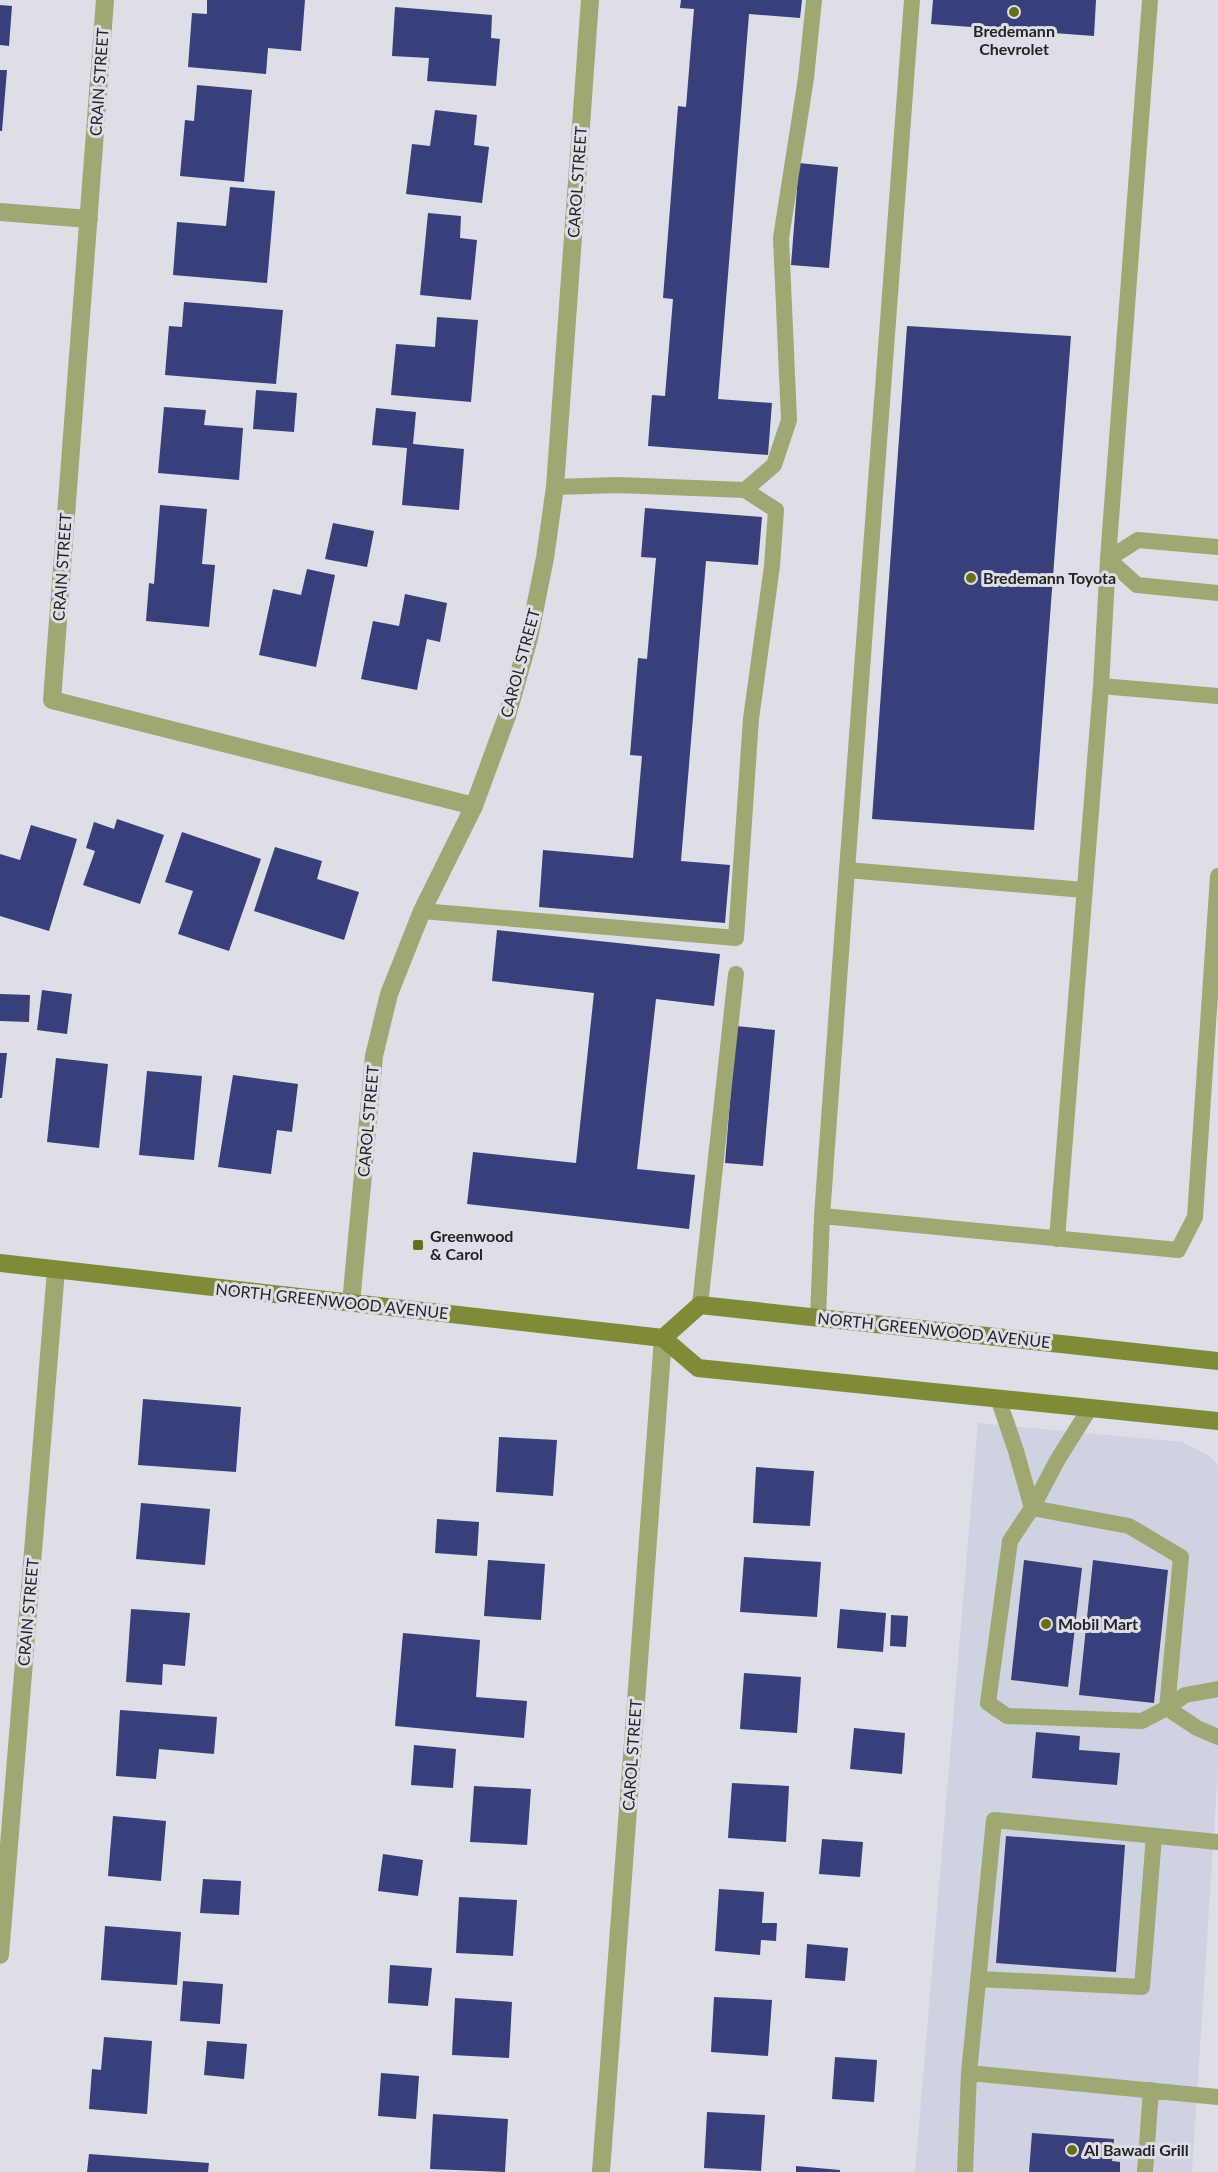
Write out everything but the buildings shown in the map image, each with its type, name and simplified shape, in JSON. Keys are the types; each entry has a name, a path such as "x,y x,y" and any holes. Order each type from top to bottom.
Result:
{"main road":[{"name":"NORTH GREENWOOD AVENUE","path":"0,1263 663,1338"},
{"name":"NORTH GREENWOOD AVENUE","path":"700,1305 1218,1361"},
{"path":"700,1305 663,1338 698,1368 1218,1421"}],"street":[{"name":"CRAIN STREET","path":"105,0 52,700 474,806"},
{"name":"CAROL STREET","path":"351,1303 374,1056 389,994 422,911 474,806 507,716 529,638 545,558 555,487 590,0"},
{"path":"0,212 89,219"},
{"name":"CRAIN STREET","path":"0,1955 56,1270"},
{"name":"CAROL STREET","path":"601,2172 663,1338"}],"lane":[{"path":"745,490 774,465 789,420 781,238 806,78 814,0"},
{"path":"818,1317 822,1216 912,0"},
{"path":"1057,1239 1101,686 1108,559 1150,0"},
{"path":"422,911 736,938 751,719 772,566 776,510 745,490 617,485 555,487"},
{"path":"1108,559 1138,540 1218,547"},
{"path":"1108,559 1137,585 1218,593"},
{"path":"1101,686 1218,696"},
{"path":"847,870 1084,890"},
{"path":"822,1216 1178,1250 1195,1217 1218,876"},
{"path":"700,1305 736,974"},
{"path":"998,1398 1032,1508"},
{"path":"1090,1408 1058,1459 1032,1508 1010,1541 988,1703 1007,1716 1142,1721 1167,1708 1185,1695 1218,1689"},
{"path":"1032,1508 1129,1526 1181,1557 1167,1708"},
{"path":"1167,1708 1197,1728 1218,1737"},
{"path":"965,2172 969,2073 994,1820 1218,1842"},
{"path":"978,1979 1142,1987 1154,1836"},
{"path":"969,2073 1218,2097"},
{"path":"1145,2172 1151,2090"}],"shaded area":[{"path":"978,1423 1182,1442 1211,1457 1218,1466 1218,1770 1192,2172 915,2172"}],"place":[{"name":"Bredemann Chevrolet","path":"1014,12"},
{"name":"Bredemann Toyota","path":"971,578"},
{"name":"Greenwood & Carol","path":"418,1245"},
{"name":"Mobil Mart","path":"1046,1624"},
{"name":"Al Bawadi Grill","path":"1072,2150"}]}
